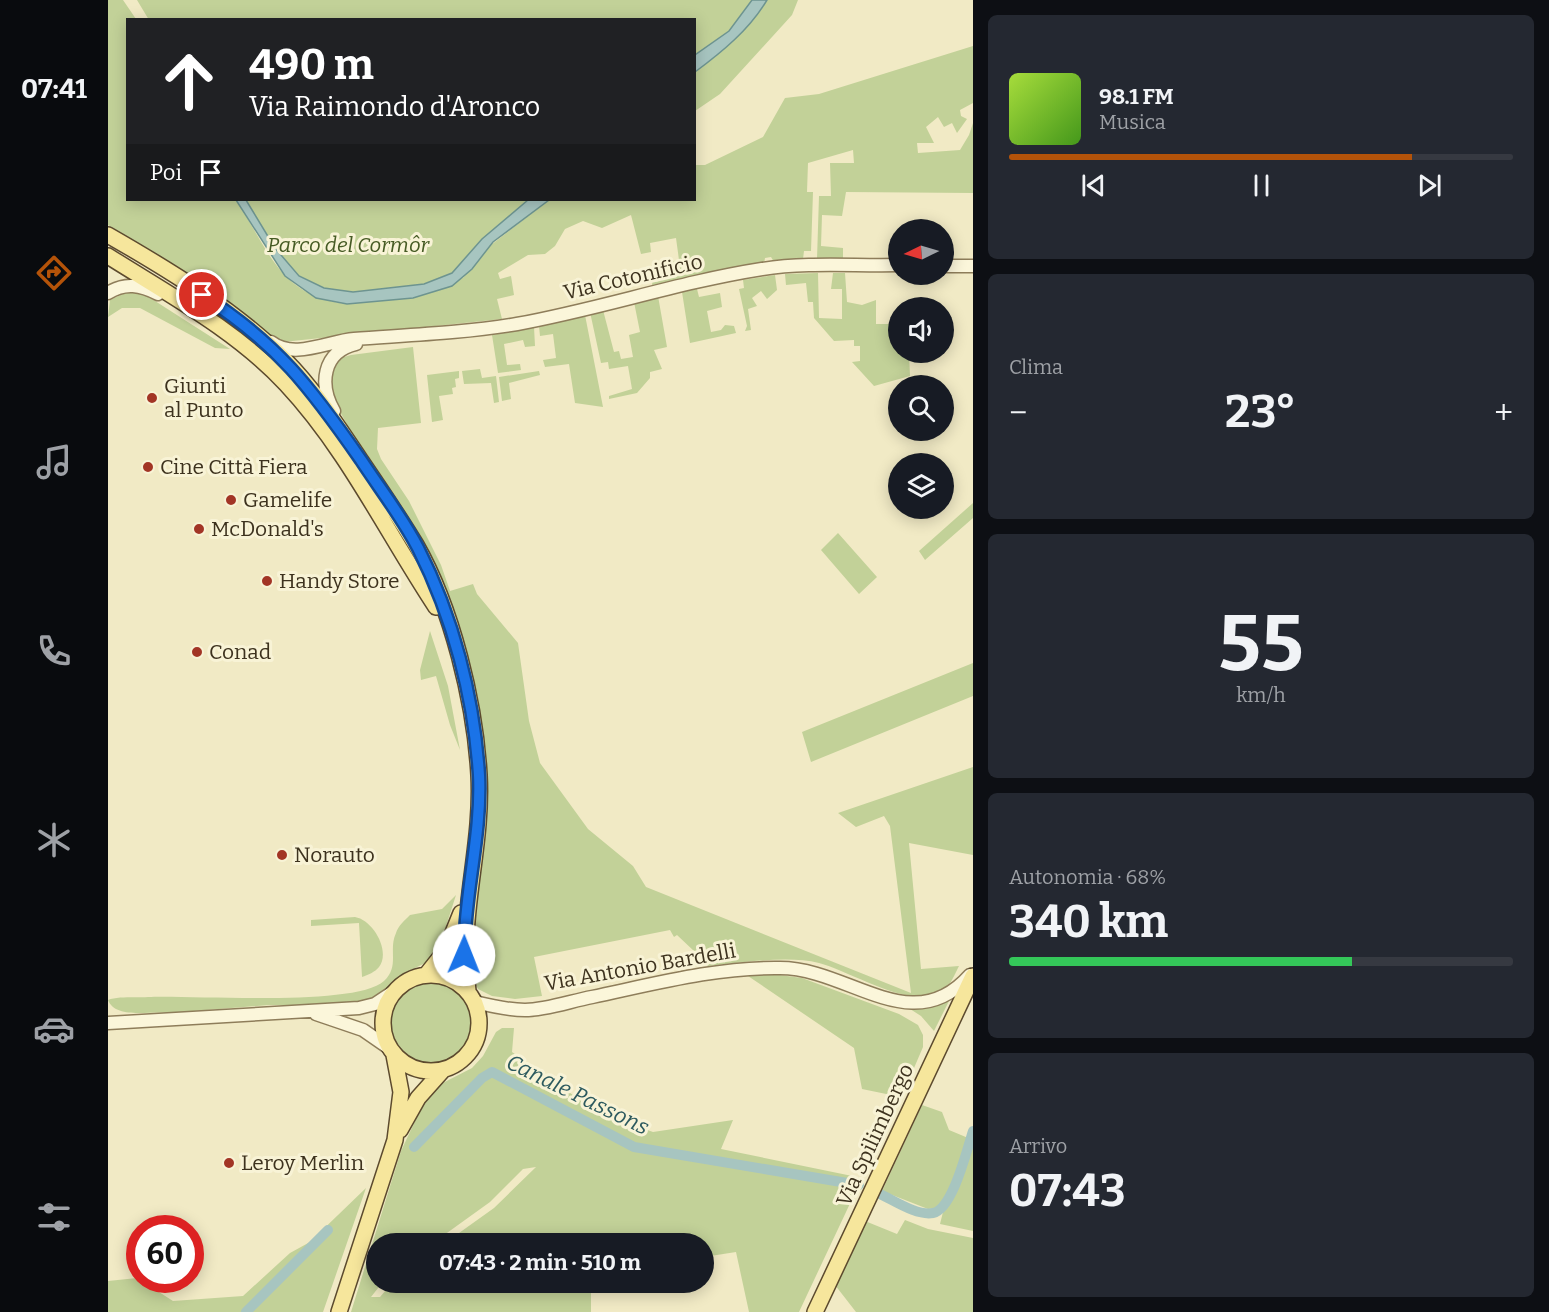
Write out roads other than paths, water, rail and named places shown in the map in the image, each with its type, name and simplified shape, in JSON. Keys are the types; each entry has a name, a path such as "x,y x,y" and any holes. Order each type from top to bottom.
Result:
{"main road":[{"path":"108,235 231,313 285,359 309,386 343,434 416,546 433,580 472,710 479,777 476,840 467,897 464,955 471,997 479,1017 477,1041 460,1063 443,1070 416,1069 392,1051"},
{"path":"108,255 213,324 284,382 306,407 376,510 448,625"},
{"path":"395,1140 401,1092 392,1051 385,1038 383,1018 390,998 396,990 405,982 426,975 446,950 467,897"},
{"name":"Via Spilimbergo","path":"814,1312 973,974"},
{"name":"Via Antonio Bardelli","path":"426,975 444,976 471,997"},
{"path":"339,1312 395,1140 418,1098 443,1070"}],"street":[{"name":"Via Cotonificio","path":"231,313 285,350 300,350 340,341 518,324 651,291 763,269 888,265"},
{"path":"954,266 973,266"},
{"path":"108,293 128,286 145,287 199,319 213,324"},
{"name":"Via Cotonificio","path":"343,434 327,399 326,371 331,361 343,349 377,339"},
{"name":"Via Antonio Bardelli","path":"471,997 527,1010 701,974 742,969 794,968 809,971 881,998 911,1004 936,1002 960,987 973,974"},
{"path":"108,1023 276,1012 309,1012 367,1006 396,990"},
{"path":"309,1012 363,1030 392,1051"}],"water":[{"path":"752,0 767,0 734,40 696,71 696,54 729,31"},
{"path":"237,201 247,201 275,248 299,276 324,288 353,292 424,284 452,273 482,239 527,201 548,201 493,242 472,269 452,286 413,298 347,304 316,298 285,276"}],"waterway":[{"name":"Canale Passons","path":"414,1147 482,1078 492,1072 634,1147 859,1185"},
{"path":"880,1194 920,1212 933,1213 940,1209 953,1190 973,1131"},
{"name":"Canale Passons","path":"246,1312 328,1230"}],"place":[{"name":"Giunti al Punto","path":"152,398"},
{"name":"Cine Città Fiera","path":"148,467"},
{"name":"Gamelife","path":"231,500"},
{"name":"McDonald's","path":"199,529"},
{"name":"Handy Store","path":"267,581"},
{"name":"Conad","path":"197,652"},
{"name":"Norauto","path":"282,855"},
{"name":"Leroy Merlin","path":"229,1163"}],"park label":[{"name":"Parco del Cormôr","path":"348,245"}]}
